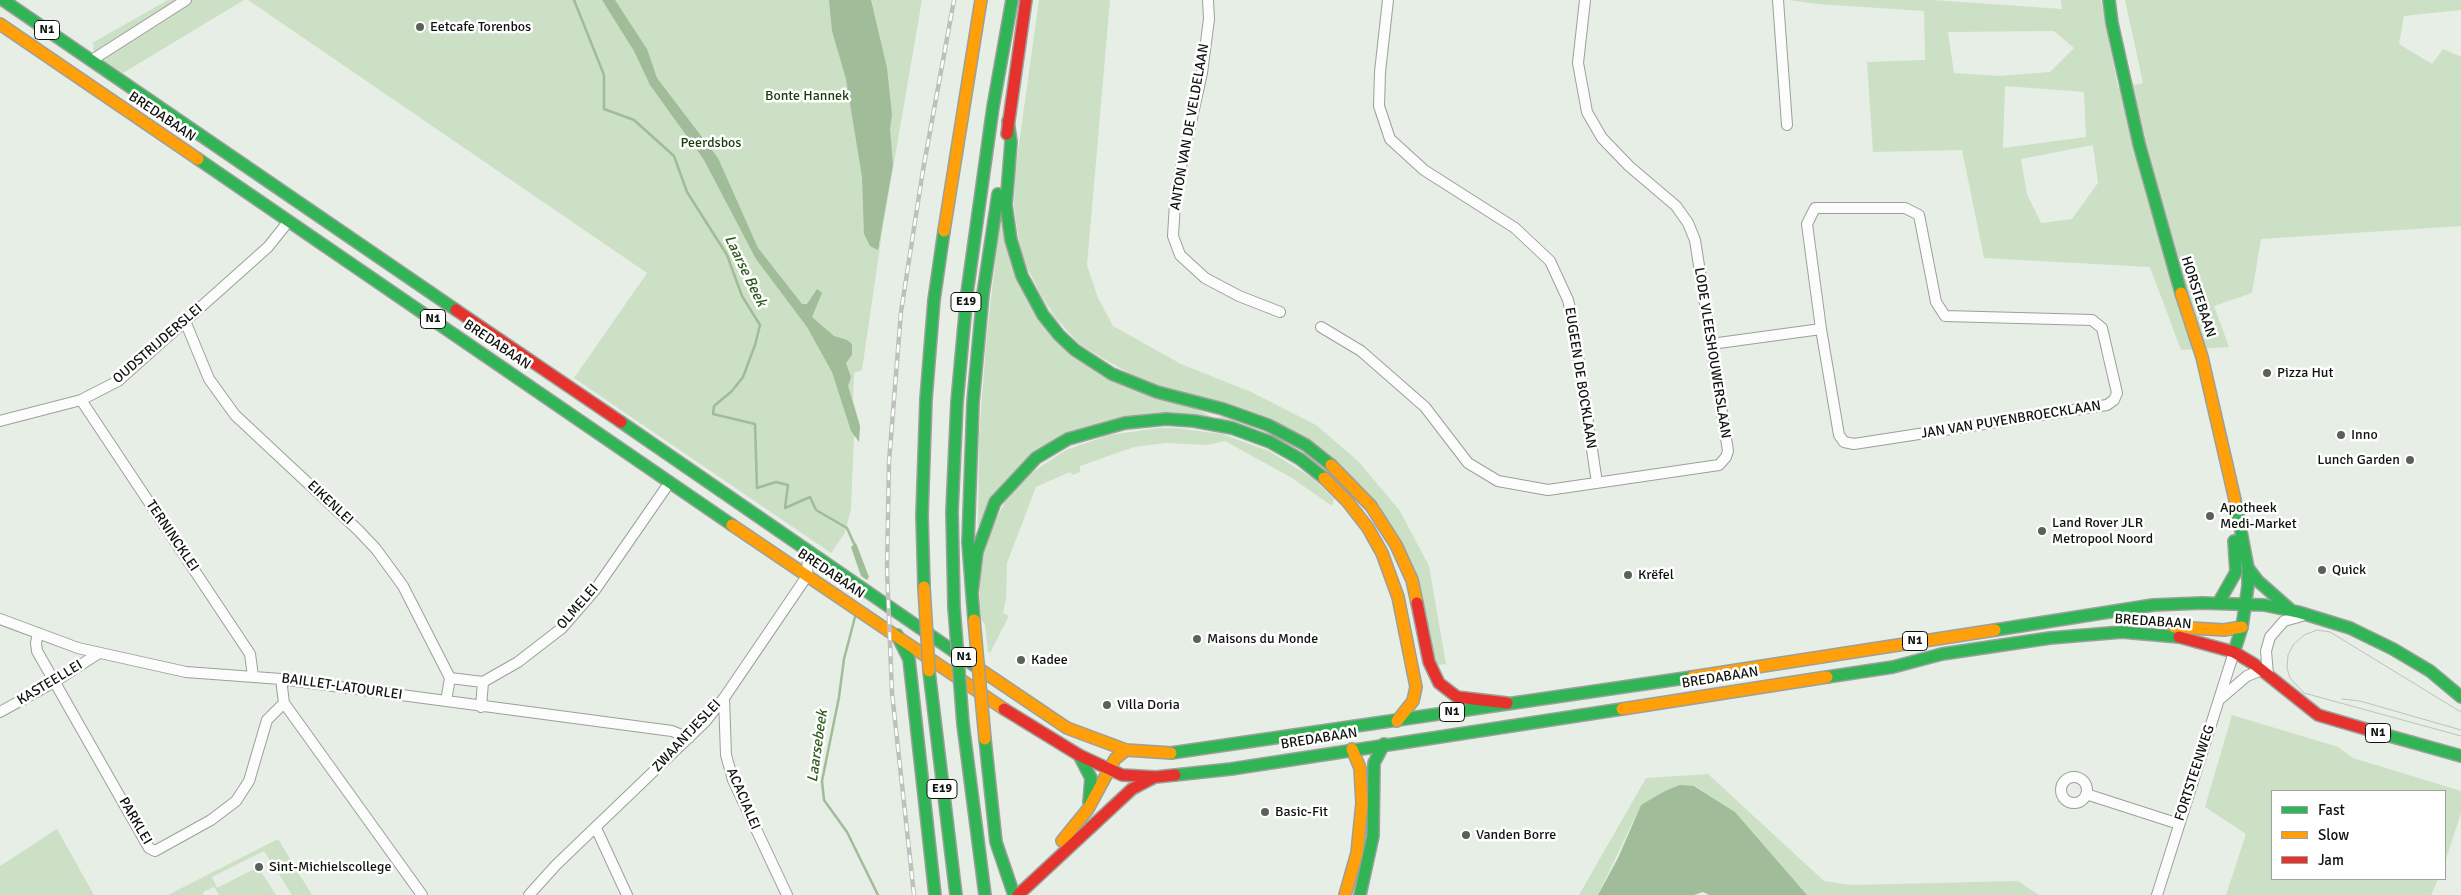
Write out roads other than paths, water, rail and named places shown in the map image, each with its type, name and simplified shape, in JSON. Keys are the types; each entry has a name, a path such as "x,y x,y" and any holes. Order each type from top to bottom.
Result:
{"main road":[{"name":"BREDABAAN","path":"3,0 332,226 577,391 1030,704 1068,728 1126,750 1171,753 1397,721 1507,702 1534,701 2153,605 2246,604 2292,611 2350,628 2393,649 2430,671 2461,697"},
{"name":"E19","path":"956,895 932,703 924,587 922,514 925,409 934,300 981,0"},
{"name":"E19","path":"985,895 962,724 954,607 952,511 957,402 967,293 993,107 1012,0"},
{"path":"1014,895 1002,861 992,820 968,542 973,402 983,294 1026,0"},
{"name":"HORSTEBAAN","path":"2109,0 2112,23 2139,144 2170,258 2202,357 2238,512 2248,568 2246,604 2234,652"},
{"name":"BREDABAAN","path":"0,24 807,576 1079,755 1122,775 1156,777 1231,769 1893,667 1962,651 2050,638 2122,632 2180,637 2234,652 2265,673 2318,715 2461,756"},
{"path":"1008,122 1011,142 1006,205 1011,240 1022,276 1043,315 1059,335 1075,350 1112,374 1157,392 1223,410 1268,425 1306,445 1342,474 1371,506 1396,545 1412,580 1428,662 1439,683 1448,692 1457,696 1507,702"},
{"path":"972,592 977,552 995,502 1036,458 1068,439 1125,423 1166,419 1194,421 1232,428 1270,442 1300,459 1323,477 1347,501 1368,528 1382,553 1398,596 1416,687 1413,701 1397,721"},
{"path":"2224,630 2232,626 2236,619 2235,610 2225,603 2236,572 2236,554 2231,527 2238,512"},
{"path":"2248,568 2258,581 2292,611"},
{"path":"2122,632 2153,628 2224,630 2242,626"},
{"path":"897,635 909,659 934,895"},
{"path":"1837,653 1847,658 1848,662 1846,671 1837,676"},
{"path":"1290,736 1283,748 1288,756 1294,758"},
{"path":"1360,895 1373,836 1374,764 1384,744"},
{"path":"1042,871 1057,847 1088,809 1115,759 1126,750"},
{"path":"1098,818 1115,792 1122,775 1126,750"},
{"path":"1345,895 1357,853 1361,810 1360,768 1352,750"},
{"path":"1079,755 1091,778 1092,791 1088,809"},
{"path":"1018,895 1098,818 1132,789 1156,777"}],"street":[{"path":"92,60 186,0"},
{"name":"ANTON VAN DE VELDELAAN","path":"1208,0 1209,19 1202,73 1174,202 1173,236 1180,255 1205,278 1239,296 1280,312"},
{"name":"EUGEEN DE BOCKLAAN","path":"1388,0 1380,72 1379,106 1390,139 1424,170 1515,228 1550,261 1568,300 1573,322 1597,482"},
{"name":"LODE VLEESHOUWERSLAAN","path":"1321,327 1361,351 1425,407 1468,463 1498,481 1548,490 1719,465 1726,457 1728,451 1695,240 1688,223 1676,206 1629,166 1602,138 1587,112 1578,63 1585,0"},
{"path":"1778,0 1787,125"},
{"name":"JAN VAN PUYENBROECKLAAN","path":"1815,208 1905,208 1919,214 1936,302 1945,316 2092,320 2102,328 2117,393 2114,400 2107,405 1854,444 1844,442 1839,435 1820,329 1807,224 1815,208"},
{"name":"OUDSTRIJDERSLEI","path":"0,421 82,400 118,381 268,247 288,222"},
{"name":"EIKENLEI","path":"185,320 203,366 221,398 235,415 329,502 376,549 403,586 450,678"},
{"path":"1711,344 1820,329"},
{"name":"TERNINCKLEI","path":"82,400 250,654 253,676"},
{"name":"OLMELEI","path":"483,682 526,657 562,628 595,590 665,489"},
{"path":"806,551 807,576"},
{"name":"ZWAANTJESLEI","path":"529,895 689,738 724,698 807,576"},
{"path":"2218,701 2247,676 2265,673 2266,646 2270,637 2284,621 2305,615"},
{"name":"BAILLET-LATOURLEI","path":"0,619 99,653 186,672 281,679 672,731 689,738"},
{"name":"PARKLEI","path":"38,633 36,643 38,651 149,848 155,851 210,820 236,801 249,780 267,720 284,703"},
{"name":"FORTSTEENWEG","path":"2157,895 2234,652"},
{"name":"KASTEELLEI","path":"0,712 56,681 99,653"},
{"path":"978,690 988,674"},
{"path":"446,701 450,678 483,682 481,707"},
{"path":"281,679 284,703 422,895"},
{"name":"ACACIALEI","path":"724,698 726,755 733,780 787,895"},
{"path":"2086,794 2179,824"},
{"path":"596,828 627,895"}],"waterway":[{"name":"Laarse Beek","path":"574,0 604,75 604,109 634,120 674,156 687,192 727,255 742,296 760,325 743,377 732,391 714,406 713,414 755,424 757,488 776,482 788,485 785,508 810,497 816,510 847,528 855,546"},
{"name":"Laarsebeek","path":"855,617 844,659 839,697 822,781 824,800 847,832 878,895"}],"tram line":[{"path":"2461,712 2330,632 2317,630 2304,635 2293,645 2288,655 2287,668 2290,678 2304,693 2461,736"},
{"path":"2342,699 2360,701 2461,730"}],"railway":[{"path":"914,895 892,693 887,570 889,462 901,312 923,170 954,0"}],"place":[{"name":"Eetcafe Torenbos","path":"420,27"},
{"name":"Pizza Hut","path":"2267,373"},
{"name":"Inno","path":"2341,435"},
{"name":"Lunch Garden","path":"2410,460"},
{"name":"Apotheek Medi-Market","path":"2210,516"},
{"name":"Land Rover JLR Metropool Noord","path":"2042,531"},
{"name":"Quick","path":"2322,570"},
{"name":"Krëfel","path":"1628,575"},
{"name":"Maisons du Monde","path":"1197,639"},
{"name":"Kadee","path":"1021,660"},
{"name":"Villa Doria","path":"1107,705"},
{"name":"Basic-Fit","path":"1265,812"},
{"name":"Vanden Borre","path":"1466,835"},
{"name":"Sint-Michielscollege","path":"259,867"}],"park label":[{"name":"Bonte Hannek","path":"807,96"},
{"name":"Peerdsbos","path":"711,143"}]}
